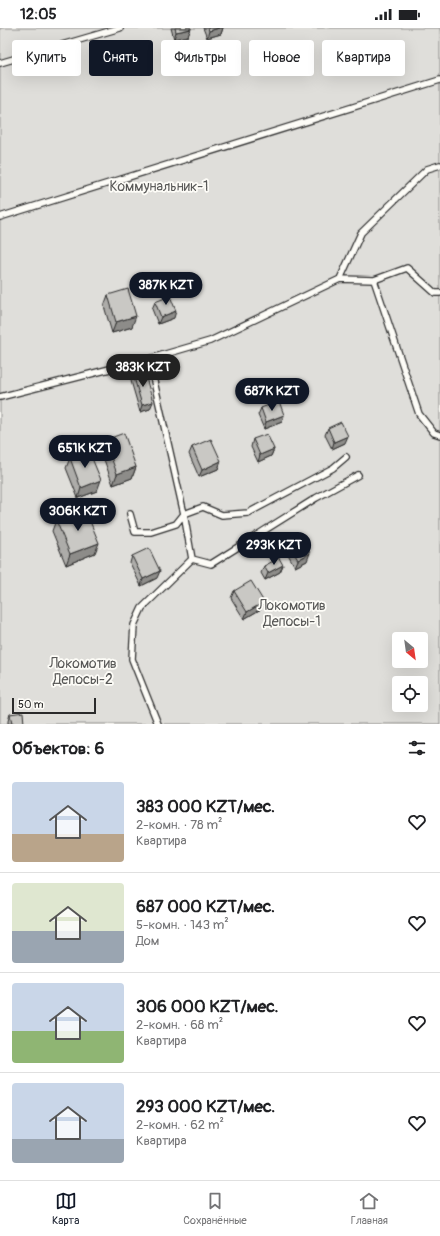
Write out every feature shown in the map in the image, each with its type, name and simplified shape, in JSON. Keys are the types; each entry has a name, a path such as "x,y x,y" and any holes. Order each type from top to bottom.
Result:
{"lane":[{"path":"0,63 120,28"},
{"path":"0,217 440,80"},
{"path":"340,279 361,233 427,170 440,165"},
{"path":"0,397 145,360 210,341 340,279 374,280 407,268 435,294 440,293"},
{"path":"374,280 419,414 434,433 440,436"},
{"path":"145,360 153,377 184,514 192,559"},
{"path":"130,514 135,532 151,532 176,524 184,514 203,507 222,515 248,513 333,468 346,457"},
{"path":"192,559 211,564 316,498 358,475"},
{"path":"158,724 132,659 134,625 142,608 192,559"}],"green space":[{"path":"0,28 440,28 440,724 0,724"}],"building":[{"path":"175,28 191,28 191,29 176,32"},
{"path":"208,28 219,28 209,31"},
{"path":"128,289 136,316 116,322 108,295"},
{"path":"170,296 176,311 161,317 155,302"},
{"path":"144,371 153,402 142,405 133,374"},
{"path":"279,401 284,415 266,422 261,408"},
{"path":"341,422 348,436 334,442 328,428"},
{"path":"124,433 136,467 117,474 105,440"},
{"path":"267,434 274,449 260,455 253,439"},
{"path":"211,439 221,461 202,470 192,447"},
{"path":"89,451 101,480 81,488 70,458"},
{"path":"85,509 99,543 70,554 56,520"},
{"path":"299,534 310,553 298,560 287,540"},
{"path":"149,548 160,571 143,579 132,556"},
{"path":"279,558 283,565 268,573 264,566"},
{"path":"251,581 264,602 247,612 234,591"},
{"path":"23,712 24,724 12,724 10,714"}],"park label":[{"name":"Коммунальник-1","path":"159,186"},
{"name":"Локомотив Депосы-1","path":"292,614"},
{"name":"Локомотив Депосы-2","path":"83,672"}]}
